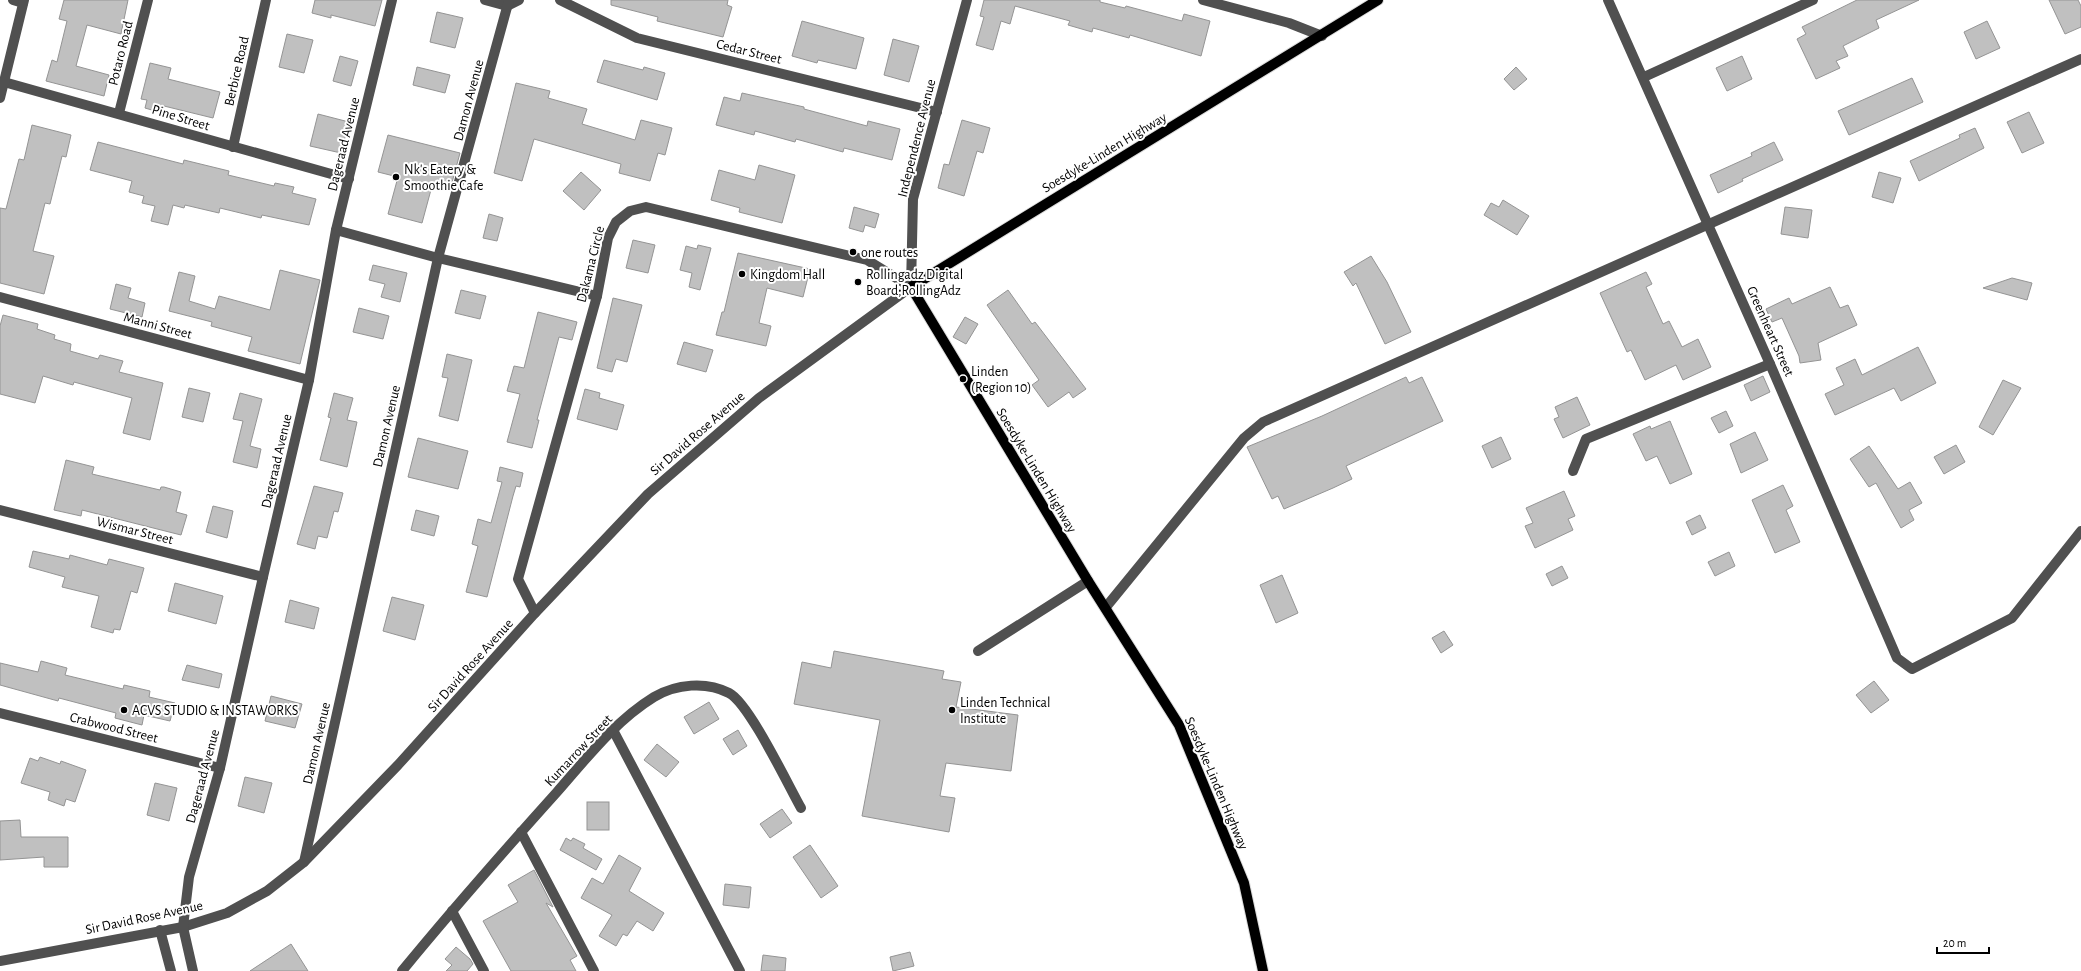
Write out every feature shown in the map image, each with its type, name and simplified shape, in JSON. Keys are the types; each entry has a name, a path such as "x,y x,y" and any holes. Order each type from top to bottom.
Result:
{"main road":[{"name":"Soesdyke-Linden Highway","path":"1263,971 1244,883 1179,725 1106,607 1088,581 911,286 1322,36 1378,0"}],"street":[{"path":"0,98 24,2 13,0"},
{"name":"Potaro Road","path":"119,113 148,0"},
{"name":"Berbice Road","path":"233,147 266,0"},
{"name":"Dageraad Avenue","path":"183,927 189,877 220,768 309,380 336,230 392,0"},
{"path":"485,0 508,3 519,0"},
{"name":"Cedar Street","path":"560,0 637,38 937,112"},
{"name":"Independence Avenue","path":"911,286 914,198 967,0"},
{"path":"1202,0 1289,23 1322,36"},
{"name":"Greenheart Street","path":"1608,0 1644,77 1897,658 1912,669 2012,618 2081,531"},
{"path":"1644,77 1813,0"},
{"name":"Damon Avenue","path":"304,862 438,258 508,3"},
{"path":"1106,607 1244,438 1263,422 2081,59"},
{"name":"Pine Street","path":"4,82 119,113 348,179"},
{"name":"Dakama Circle","path":"535,613 518,579 597,296 608,238 616,222 630,211 646,207 867,260 911,286"},
{"path":"336,230 438,258 597,296"},
{"name":"Sir David Rose Avenue","path":"0,961 160,930 183,927 233,909 266,891 304,862 398,765 535,613 648,494 759,398 911,286"},
{"name":"Manni Street","path":"0,297 309,380"},
{"path":"1573,471 1586,439 1770,364"},
{"name":"Wismar Street","path":"0,510 263,577"},
{"path":"978,651 1007,630 1088,581"},
{"name":"Kumarrow Street","path":"402,971 521,832 613,730 654,697 680,687 705,685 730,694 750,715 801,808"},
{"name":"Crabwood Street","path":"0,713 220,768"},
{"path":"613,730 740,971"},
{"path":"521,832 594,971"},
{"path":"452,911 484,971"},
{"path":"183,927 192,971"},
{"path":"160,930 172,971"}],"building":[{"path":"64,0 128,0 121,34 87,25 76,66 109,75 104,96 46,81 52,60 57,62 67,21 59,19"},
{"path":"315,0 382,0 375,26 331,15 331,18 312,13"},
{"path":"611,0 728,0 727,5 732,7 723,37 657,21 658,17 611,5"},
{"path":"984,0 1100,0 1100,2 1125,8 1126,6 1182,21 1184,14 1210,21 1201,56 1130,35 1129,38 1093,28 1092,32 1068,25 1070,21 1015,6 1010,24 1001,21 993,50 976,45 984,17 980,16"},
{"path":"1857,0 1919,0 1876,20 1879,28 1843,46 1848,56 1836,61 1840,68 1816,79 1797,39 1806,34 1802,27"},
{"path":"2049,0 2078,0 2081,6 2081,27 2065,34"},
{"path":"437,12 463,18 455,48 430,42"},
{"path":"802,21 864,38 856,69 818,60 817,63 792,56"},
{"path":"1987,21 2000,48 1976,59 1964,32"},
{"path":"287,34 313,40 304,73 279,67"},
{"path":"893,39 919,46 909,82 884,75"},
{"path":"340,56 358,61 351,86 333,81"},
{"path":"1742,56 1752,79 1727,91 1716,68"},
{"path":"604,60 643,70 644,67 665,73 657,100 597,82"},
{"path":"150,63 171,68 168,79 220,92 213,118 164,106 162,113 145,108 147,100 141,99"},
{"path":"417,67 450,75 445,93 413,85"},
{"path":"1516,67 1527,79 1514,90 1504,79"},
{"path":"1912,78 1923,102 1849,135 1838,111"},
{"path":"516,83 550,91 548,98 587,109 582,124 635,140 641,120 672,128 665,155 658,153 650,181 619,173 621,164 534,139 522,181 494,173"},
{"path":"742,93 804,107 804,109 867,126 868,121 900,129 892,160 844,148 843,152 796,139 795,142 755,131 754,135 716,125 724,97 740,101"},
{"path":"2029,112 2044,143 2022,153 2007,122"},
{"path":"318,114 349,122 341,153 310,146"},
{"path":"962,120 990,128 983,153 977,151 964,196 938,188 944,164 949,165"},
{"path":"32,125 71,135 66,157 62,156 50,204 45,203 33,251 54,256 44,294 0,283 0,208 6,209 19,159 24,160"},
{"path":"1975,128 1984,148 1919,181 1910,161 1960,138 1959,135"},
{"path":"388,135 460,153 450,190 432,186 422,223 388,214 398,177 378,172"},
{"path":"98,142 183,164 184,160 229,171 228,175 274,186 275,183 294,187 292,193 316,199 309,225 262,215 261,218 220,208 219,213 185,205 184,208 173,205 168,225 151,221 155,206 142,203 144,196 129,192 132,181 90,170"},
{"path":"1774,142 1783,160 1742,179 1743,181 1718,193 1710,175 1752,156 1751,153"},
{"path":"759,165 795,175 782,223 739,212 740,208 711,200 719,170 755,180"},
{"path":"581,172 601,190 584,210 563,191"},
{"path":"1879,172 1901,178 1893,203 1872,197"},
{"path":"1503,200 1529,216 1517,235 1484,215 1491,203 1499,207"},
{"path":"854,207 879,214 875,228 865,225 863,232 849,228"},
{"path":"1785,207 1812,210 1808,238 1781,234"},
{"path":"489,214 503,218 497,241 483,238"},
{"path":"633,240 655,245 648,273 626,268"},
{"path":"698,245 711,248 700,290 689,287 692,273 680,270 686,246 697,249"},
{"path":"738,253 810,269 803,297 767,288 759,323 771,326 766,346 716,335 722,312 724,312"},
{"path":"1371,256 1387,282 1411,332 1385,344 1356,283 1353,286 1344,272"},
{"path":"373,265 407,273 400,302 381,297 385,284 369,280"},
{"path":"280,270 320,280 300,364 248,351 252,337 211,326 212,322 169,311 179,272 195,276 189,301 215,309 219,296 270,310"},
{"path":"1646,272 1652,284 1646,287 1663,324 1669,321 1682,347 1698,339 1711,367 1683,380 1676,365 1645,380 1631,350 1627,352 1600,293"},
{"path":"2012,278 2032,283 2027,300 1983,288"},
{"path":"116,284 131,288 128,298 145,303 142,317 110,309"},
{"path":"1830,287 1840,308 1848,305 1857,325 1818,343 1821,360 1800,363 1799,356 1782,318 1772,322 1766,309 1789,298 1792,304"},
{"path":"461,290 486,296 480,319 455,313"},
{"path":"1008,290 1032,324 1035,322 1086,389 1073,398 1069,392 1048,407 1032,385 1039,380 987,305"},
{"path":"613,298 642,305 627,362 616,359 612,372 597,368"},
{"path":"359,308 389,316 383,339 353,332"},
{"path":"538,312 577,322 572,340 559,337 537,420 539,420 532,448 507,442 520,394 507,391 514,366 524,368"},
{"path":"3,315 38,324 37,329 55,335 54,339 71,344 70,351 98,359 100,355 123,361 119,372 163,383 150,440 123,433 132,398 74,382 73,385 43,376 35,403 0,394 0,326"},
{"path":"965,317 978,324 966,344 953,337"},
{"path":"684,342 713,350 706,372 677,364"},
{"path":"1918,347 1936,383 1901,401 1894,388 1835,415 1825,394 1844,385 1836,368 1855,359 1862,375"},
{"path":"447,354 472,360 458,421 439,416 448,378 442,377"},
{"path":"1763,376 1770,392 1751,401 1744,385"},
{"path":"1406,377 1409,383 1422,377 1443,421 1346,466 1352,479 1333,488 1284,509 1278,496 1272,499 1247,447 1322,416"},
{"path":"2003,380 2021,388 1993,435 1979,427"},
{"path":"189,388 210,393 203,422 182,417"},
{"path":"585,389 600,393 599,398 624,405 617,430 577,419"},
{"path":"240,393 262,399 250,446 261,449 257,468 233,462 243,421 233,419"},
{"path":"334,393 353,398 347,420 357,422 347,467 320,460 331,418 328,417"},
{"path":"1577,397 1590,425 1563,438 1554,419 1559,417 1555,407"},
{"path":"1726,411 1733,426 1719,433 1711,418"},
{"path":"1670,421 1692,474 1670,484 1657,456 1646,461 1633,434 1650,426 1651,429"},
{"path":"1755,432 1768,460 1741,473 1730,444"},
{"path":"1501,437 1511,459 1492,468 1482,446"},
{"path":"418,438 468,451 458,489 408,477"},
{"path":"1956,445 1965,462 1944,474 1934,457"},
{"path":"1869,446 1898,489 1910,482 1922,503 1909,510 1914,520 1901,528 1876,483 1869,487 1850,459"},
{"path":"66,460 94,467 92,474 160,490 161,487 164,487 181,492 176,512 187,515 181,535 82,510 81,516 54,510"},
{"path":"500,467 523,473 520,487 516,486 513,496 487,597 466,592 478,546 472,544 478,519 491,523 502,482 497,481"},
{"path":"1783,485 1793,506 1786,510 1800,542 1775,553 1752,500"},
{"path":"314,486 343,493 338,512 334,511 327,538 318,536 315,549 297,544"},
{"path":"1564,491 1575,516 1568,519 1573,530 1535,548 1525,526 1533,523 1526,508"},
{"path":"213,506 233,511 227,538 206,532"},
{"path":"416,510 439,516 434,536 411,530"},
{"path":"1700,515 1706,528 1692,535 1686,522"},
{"path":"33,551 69,559 70,555 107,565 109,559 144,568 137,593 131,591 120,630 114,629 113,633 91,627 99,596 62,587 65,577 29,567"},
{"path":"1729,552 1735,566 1715,576 1708,562"},
{"path":"1562,566 1568,578 1552,586 1546,574"},
{"path":"1282,575 1298,613 1276,623 1260,585"},
{"path":"175,583 223,596 216,624 168,611"},
{"path":"392,597 424,605 415,640 383,631"},
{"path":"290,600 319,608 314,629 285,622"},
{"path":"1444,631 1453,645 1441,653 1432,638"},
{"path":"834,651 944,671 942,679 961,682 956,707 1018,715 1011,771 946,763 940,796 955,798 949,832 862,816 880,720 794,704 802,662 831,668"},
{"path":"41,661 67,668 65,675 123,689 124,685 150,691 149,697 175,703 170,721 144,715 142,725 115,718 116,713 59,698 58,701 0,685 0,663 38,672"},
{"path":"187,665 222,674 219,688 182,680"},
{"path":"1874,681 1889,700 1871,713 1856,695"},
{"path":"271,696 302,704 295,728 265,721"},
{"path":"709,702 719,719 694,734 684,717"},
{"path":"738,730 747,746 733,755 723,739"},
{"path":"657,744 679,762 666,777 644,760"},
{"path":"40,757 60,764 61,761 86,770 75,802 66,799 64,806 48,800 50,792 21,783 30,758 38,761"},
{"path":"245,777 272,783 264,813 238,806"},
{"path":"155,783 177,788 169,821 147,815"},
{"path":"587,802 609,802 609,830 587,830"},
{"path":"782,809 792,823 770,838 760,824"},
{"path":"20,820 21,837 68,837 68,867 44,867 44,857 0,860 0,821"},
{"path":"566,838 571,841 573,838 585,844 583,848 602,859 596,870 560,850"},
{"path":"810,845 838,886 821,898 793,857"},
{"path":"619,855 641,868 629,891 664,913 653,931 637,921 627,936 623,934 616,946 599,936 612,915 581,898 592,878 603,884"},
{"path":"534,870 553,907 546,903 577,956 570,960 576,971 511,971 483,921 518,902 508,885"},
{"path":"725,884 751,887 749,908 723,905"},
{"path":"291,944 308,971 250,971"},
{"path":"456,947 470,959 473,964 467,971 446,971 452,965 445,959"},
{"path":"910,952 914,966 893,971 890,957"},
{"path":"763,955 786,958 785,971 761,971"}],"place":[{"name":"Nk's Eatery & Smoothie Cafe","path":"396,177"},
{"name":"one routes","path":"853,252"},
{"name":"Kingdom Hall","path":"742,274"},
{"name":"Rollingadz Digital Board;RollingAdz","path":"858,282"},
{"name":"Linden (Region 10)","path":"963,379"},
{"name":"ACVS STUDIO & INSTAWORKS","path":"124,710"},
{"name":"Linden Technical Institute","path":"952,710"}]}
